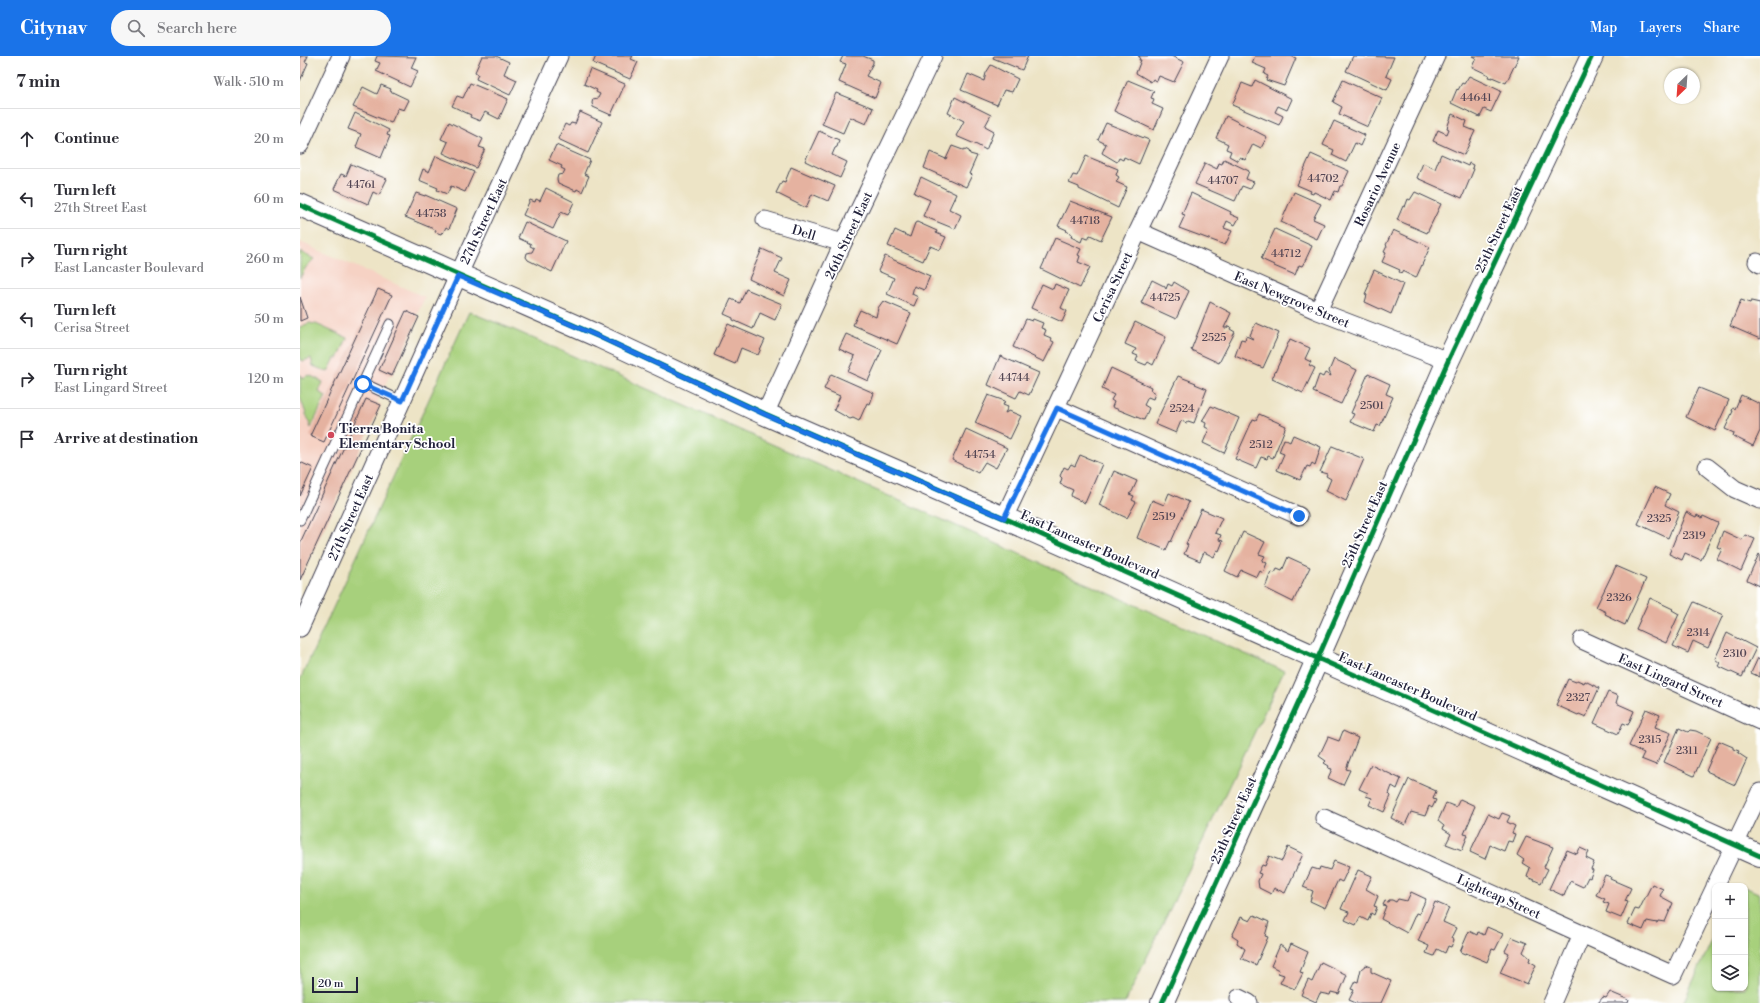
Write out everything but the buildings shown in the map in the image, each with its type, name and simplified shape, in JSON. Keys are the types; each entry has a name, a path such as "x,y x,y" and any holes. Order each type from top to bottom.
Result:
{"main road":[{"name":"25th Street East","path":"1162,1003 1448,361 1592,56"},
{"name":"East Lancaster Boulevard","path":"300,205 458,276 600,337 764,414 1004,518 1760,856"}],"street":[{"path":"300,145 341,56"},
{"name":"27th Street East","path":"300,628 458,276 559,56"},
{"name":"26th Street East","path":"764,414 843,243 933,56"},
{"name":"Cerisa Street","path":"1004,518 1057,408 1220,56"},
{"name":"Rosario Avenue","path":"1318,311 1436,56"},
{"name":"Dell","path":"765,220 843,243"},
{"name":"East Newgrove Street","path":"1138,231 1318,311 1448,361"},
{"path":"1057,408 1299,516"},
{"path":"1707,467 1735,489 1760,500"},
{"name":"East Lingard Street","path":"1582,640 1760,721"},
{"path":"1716,883 1760,792"},
{"name":"Lightcap Street","path":"1324,818 1673,975 1712,892"},
{"path":"1552,1003 1582,934"}],"lane":[{"path":"300,520 390,324"},
{"path":"363,384 402,401"}],"shaded area":[{"name":"Tierra Bonita Elementary School","path":"300,242 425,297 300,573"}],"green space":[{"path":"300,252 314,259 306,267 300,278"},
{"path":"469,312 512,329 1284,671 1125,1003 300,1003 300,680"},
{"path":"309,323 316,324 347,338 338,359 335,358 328,372 313,366 311,358 303,361 300,360 300,327"},
{"path":"300,374 302,378 309,375 323,382 319,392 326,396 311,428 300,397"},
{"path":"1748,888 1760,894 1760,1003 1683,1003 1712,940 1712,991 1748,991"}],"cycle path":[{"path":"1162,1003 1303,692 1448,361 1592,56"},
{"path":"300,205 600,337 765,414 1004,518 1760,856"}],"place":[{"name":"Tierra Bonita Elementary School","path":"331,435"}],"route":[{"path":"363,384 402,401 458,276 600,337 764,414 1004,518 1057,408 1299,516"}]}
